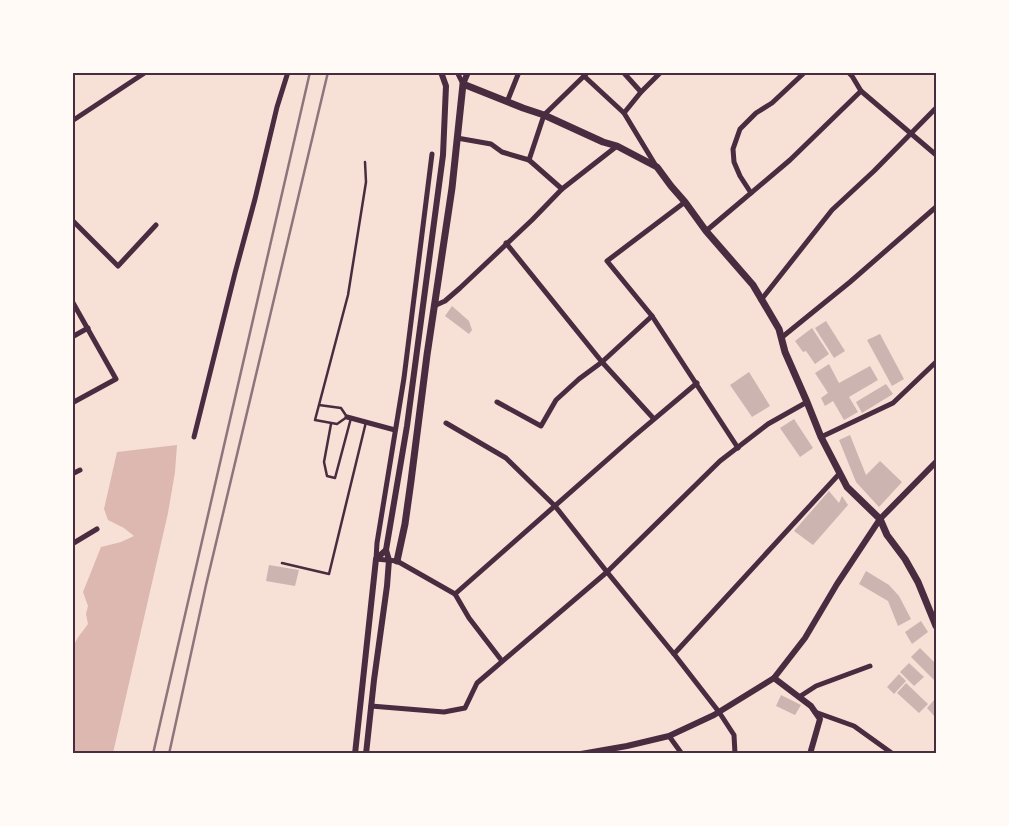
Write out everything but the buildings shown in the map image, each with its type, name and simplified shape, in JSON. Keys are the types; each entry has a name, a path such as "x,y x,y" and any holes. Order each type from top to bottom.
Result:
{"main road":[{"path":"393,561 405,524 452,188 463,84 544,115 603,142 617,146 657,166 706,231 753,285 779,329 786,352 821,437 847,487 880,519 887,535 906,558 936,623"}],"street":[{"path":"72,121 146,72"},
{"path":"194,438 277,107 288,72"},
{"path":"376,558 386,550 407,426 443,155 446,86 441,72"},
{"path":"457,72 463,84"},
{"path":"463,84 468,72"},
{"path":"507,102 520,72"},
{"path":"623,72 641,92"},
{"path":"624,113 661,72"},
{"path":"751,193 734,162 733,149 740,129 756,113 772,103 805,72"},
{"path":"850,73 862,91 936,154"},
{"path":"529,160 544,115 586,74 624,113 657,166"},
{"path":"706,231 790,160 862,91"},
{"path":"762,300 832,210 874,172 936,108"},
{"path":"457,138 491,144 502,152 529,160 562,189"},
{"path":"434,306 445,301 460,288 562,189 617,146"},
{"path":"355,754 377,542 404,378 432,154"},
{"path":"685,202 607,261 652,316 738,448"},
{"path":"781,338 850,282 936,207"},
{"path":"72,220 118,266 156,225"},
{"path":"506,243 602,362 654,419"},
{"path":"72,301 116,379 72,403"},
{"path":"497,402 541,426 556,400 579,379 602,362 652,316"},
{"path":"72,337 88,328"},
{"path":"821,437 894,403 936,362"},
{"path":"454,594 696,383"},
{"path":"371,706 444,712 465,708 477,682 607,572 720,461 768,424 808,402"},
{"path":"349,418 395,430"},
{"path":"446,423 506,458 555,506 719,712 734,734 735,754"},
{"path":"581,754 615,751 669,736 719,712 774,678 804,638 880,519 936,462"},
{"path":"72,474 80,470"},
{"path":"674,654 840,474"},
{"path":"72,544 97,529"},
{"path":"366,754 387,586 393,561 386,550"},
{"path":"376,558 393,561 415,570 454,594 468,618 502,661"},
{"path":"799,697 816,686 870,666"},
{"path":"774,678 811,706 820,719 810,754"},
{"path":"815,712 854,726 894,754"},
{"path":"669,736 682,754"}],"lane":[{"path":"349,418 337,424 315,420 348,296 366,182 365,162"},
{"path":"319,405 341,408 349,418"},
{"path":"331,423 324,462 327,476 335,478 349,418"},
{"path":"282,563 330,574 366,422"}],"shaded area":[{"path":"177,445 175,472 168,513 113,753 73,753 72,659 75,657 73,648 79,635 88,624 86,614 88,606 83,592 101,547 121,542 134,536 124,528 108,520 104,509 117,452"}],"railway":[{"path":"153,754 310,72"},
{"path":"169,754 206,585 328,72"}]}
